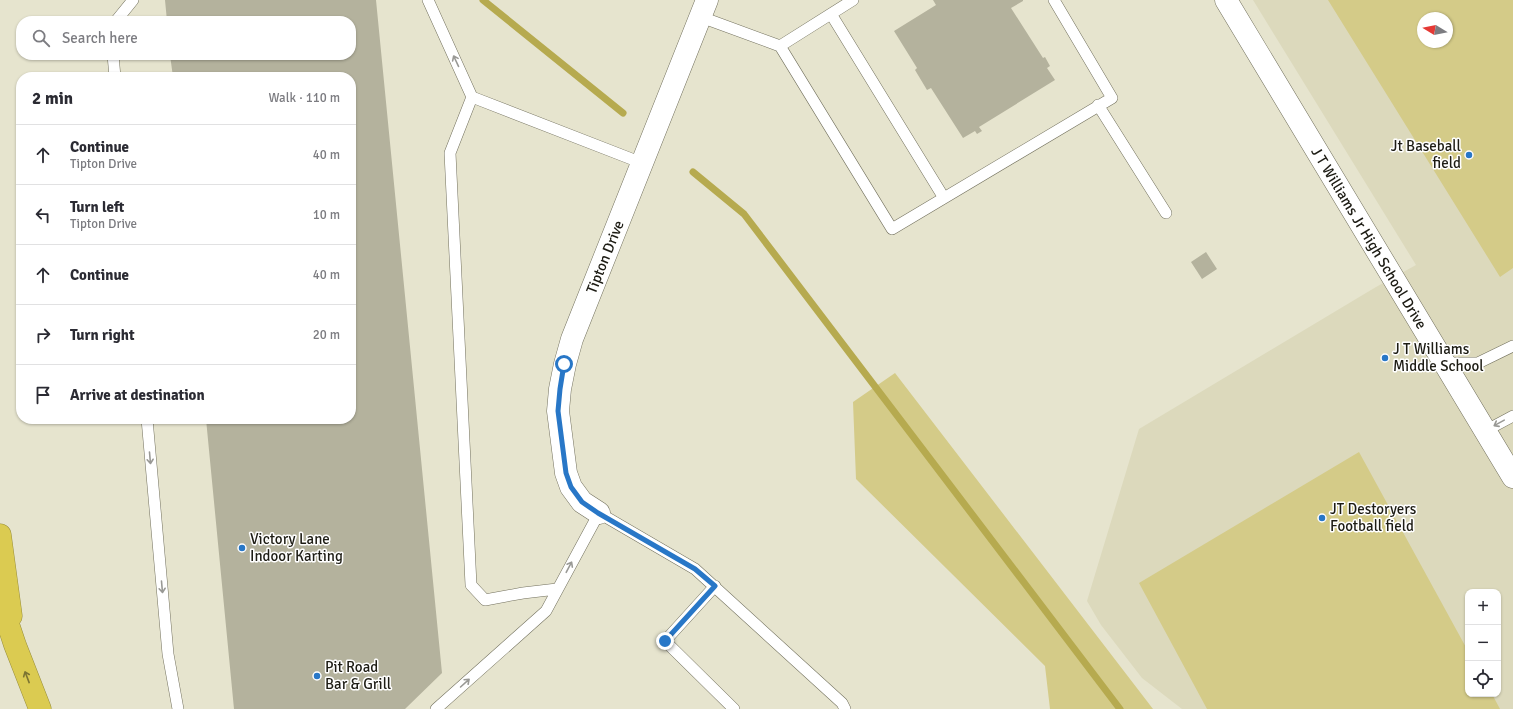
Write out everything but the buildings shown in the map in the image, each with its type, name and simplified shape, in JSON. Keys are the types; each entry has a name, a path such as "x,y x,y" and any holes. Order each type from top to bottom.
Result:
{"highway":[{"path":"0,535 15,645"},
{"path":"0,600 15,645 40,709"}],"street":[{"name":"J T Williams Jr High School Drive","path":"1226,0 1513,477"},
{"name":"Tipton Drive","path":"598,513 582,502 571,487 566,473 558,411 564,364 572,339 704,8"}],"lane":[{"path":"120,16 133,0"},
{"path":"428,0 472,97 642,163"},
{"path":"780,46 853,0"},
{"path":"704,8 780,46 892,229 1112,98 1054,0"},
{"path":"831,14 944,198"},
{"path":"113,60 115,72"},
{"path":"472,97 450,153 470,585 485,600 557,589"},
{"path":"1098,105 1166,213"},
{"path":"1444,363 1478,363 1513,346"},
{"path":"1485,431 1513,416"},
{"path":"146,424 168,654 178,709"},
{"path":"436,709 546,611 598,513 695,569 842,703 845,709"},
{"path":"715,586 665,641 734,709"}],"shaded area":[{"name":"J T Williams Middle School","path":"1253,0 1513,0 1513,709 1182,709 1142,678 1101,625 1087,601 1139,429 1376,287 1416,265"},
{"name":"Jt Baseball field","path":"1328,0 1513,0 1513,268 1500,277"},
{"path":"895,373 1153,709 1050,709 1045,666 856,479 853,402"},
{"name":"JT Destoryers Football field","path":"1359,452 1465,646 1465,697 1494,697 1500,709 1207,709 1139,583"}],"waterway":[{"path":"483,0 623,113"},
{"path":"693,172 744,214 1120,709"}],"place":[{"name":"Jt Baseball field","path":"1469,155"},
{"name":"J T Williams Middle School","path":"1385,358"},
{"name":"JT Destoryers Football field","path":"1322,518"},
{"name":"Victory Lane Indoor Karting","path":"242,548"},
{"name":"Pit Road Bar & Grill","path":"317,676"}],"route":[{"path":"564,364 558,411 566,473 571,487 582,502 598,513 695,569 715,586 665,641"}]}
